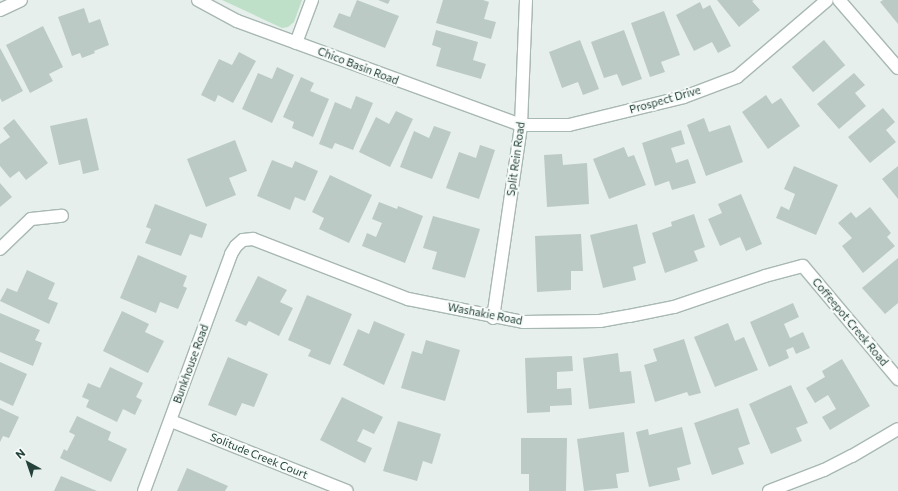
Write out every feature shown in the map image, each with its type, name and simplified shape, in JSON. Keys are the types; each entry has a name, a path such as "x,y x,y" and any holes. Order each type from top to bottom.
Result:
{"street":[{"path":"0,10 21,0"},
{"name":"Chico Basin Road","path":"198,0 237,21 521,125"},
{"path":"296,43 312,0"},
{"name":"Split Rein Road","path":"493,318 521,125 526,0"},
{"name":"Prospect Drive","path":"521,125 569,125 684,97 737,77 827,0"},
{"path":"840,0 898,68"},
{"path":"0,249 31,219 62,216"},
{"name":"Washakie Road","path":"243,240 253,239 408,299 493,318 523,322 600,321 674,307 765,276 803,266"},
{"name":"Bunkhouse Road","path":"144,491 231,254 236,246 243,240"},
{"name":"Coffeepot Creek Road","path":"803,266 898,379"},
{"name":"Solitude Creek Court","path":"171,420 347,491"},
{"path":"769,491 838,463 879,442 898,429"}],"green space":[{"path":"222,0 302,0 294,22 288,27 282,28"}],"building":[{"path":"357,0 399,16 385,48 333,27 339,13 350,17"},
{"path":"378,0 390,0 388,4"},
{"path":"443,0 483,0 489,2 484,19 496,22 491,39 436,23"},
{"path":"717,0 754,0 752,1 760,10 739,27"},
{"path":"883,0 898,0 898,24 880,2"},
{"path":"700,2 703,9 710,5 731,46 718,53 712,42 694,51 676,15"},
{"path":"84,8 89,23 100,19 109,45 82,58 80,53 72,56 58,17"},
{"path":"664,11 680,55 661,62 665,72 650,77 631,23"},
{"path":"43,26 63,67 49,74 53,81 30,93 6,45"},
{"path":"436,30 478,42 473,60 486,64 481,79 436,66 441,48 432,45"},
{"path":"624,30 642,79 622,86 617,74 604,78 591,42"},
{"path":"580,40 599,89 583,95 578,82 562,88 549,52"},
{"path":"824,40 845,65 813,92 792,67"},
{"path":"0,48 23,91 2,102 0,98"},
{"path":"239,52 256,61 233,103 218,95 215,102 201,95 219,59 232,65"},
{"path":"277,67 294,75 272,123 242,109 258,73 272,79"},
{"path":"854,73 865,85 855,93 866,106 839,129 817,104"},
{"path":"301,77 314,83 310,91 329,99 313,137 292,128 294,122 283,117"},
{"path":"766,95 772,104 781,98 800,126 768,149 742,112"},
{"path":"356,96 373,103 353,150 335,143 332,149 319,144 335,102 351,109"},
{"path":"883,108 895,122 886,130 896,142 870,163 848,137"},
{"path":"396,111 413,119 390,167 359,152 376,117 389,124"},
{"path":"87,118 99,170 83,174 80,160 59,165 50,126"},
{"path":"704,118 709,132 730,125 743,162 706,176 687,125"},
{"path":"14,119 48,163 26,180 19,171 10,178 0,166 0,144 10,137 3,128"},
{"path":"434,126 451,132 432,179 400,167 414,131 429,138"},
{"path":"681,130 685,144 671,148 676,163 688,159 696,183 672,190 669,181 655,186 642,143"},
{"path":"235,140 247,171 229,178 236,195 206,207 187,159"},
{"path":"480,145 495,150 479,199 446,188 459,152 476,158"},
{"path":"624,147 628,157 634,155 646,185 609,199 593,159"},
{"path":"562,154 563,165 587,163 589,204 547,207 544,155"},
{"path":"272,160 292,168 295,161 318,171 305,201 295,197 290,210 257,196"},
{"path":"794,166 838,185 816,235 776,218 781,206 789,210 795,194 784,189"},
{"path":"898,166 898,199 882,179"},
{"path":"330,175 372,195 349,243 319,229 324,218 312,212"},
{"path":"0,183 12,197 0,207"},
{"path":"741,194 762,244 746,251 740,237 720,246 708,219 722,213 718,204"},
{"path":"379,202 397,209 398,206 423,216 405,263 362,246 367,233 376,237 382,223 372,219"},
{"path":"155,204 207,224 202,238 190,234 181,256 145,243 151,229 146,227"},
{"path":"870,207 891,233 887,237 895,246 863,273 842,246 852,238 838,223 851,212 856,218"},
{"path":"694,214 705,247 694,251 698,261 665,273 652,233 672,226 671,222"},
{"path":"433,216 480,229 465,278 432,269 437,252 423,248"},
{"path":"637,224 646,263 633,267 636,280 603,288 590,235"},
{"path":"581,234 583,271 571,271 571,290 537,292 535,236"},
{"path":"138,255 187,276 183,286 187,288 178,309 160,302 156,313 120,298"},
{"path":"898,258 898,303 885,314 862,288"},
{"path":"27,270 55,283 48,299 58,303 49,324 0,301 7,288 17,292"},
{"path":"258,276 287,290 280,302 293,308 279,336 249,321 246,326 235,321"},
{"path":"307,295 352,314 330,365 308,356 311,350 288,340"},
{"path":"793,303 799,317 784,324 790,338 803,332 810,348 796,354 793,347 786,350 789,358 769,367 750,322"},
{"path":"122,311 149,324 145,332 164,341 148,373 103,351"},
{"path":"0,313 40,330 35,340 42,343 33,366 0,352"},
{"path":"374,321 405,334 384,385 343,365 358,329 369,334"},
{"path":"728,323 735,341 744,337 758,370 715,387 694,337"},
{"path":"684,339 701,393 689,396 687,392 655,402 644,365 657,361 653,349"},
{"path":"426,340 460,350 445,401 401,388 412,351 422,354"},
{"path":"618,353 620,372 631,371 635,403 589,409 583,358"},
{"path":"572,356 573,371 557,372 557,389 571,388 572,405 550,406 550,412 527,413 525,358"},
{"path":"228,357 268,374 254,407 242,403 236,416 208,405"},
{"path":"842,359 870,406 830,430 822,417 836,409 828,395 815,403 806,388 825,377 822,371"},
{"path":"0,362 27,374 13,406 0,400"},
{"path":"110,367 143,383 136,397 142,400 135,415 123,409 117,422 86,407 89,400 82,397 88,383 100,388"},
{"path":"791,385 808,423 796,428 802,441 771,454 749,404"},
{"path":"342,397 383,417 374,434 363,429 357,441 372,448 365,463 320,440"},
{"path":"0,408 19,417 9,438 3,436 0,442"},
{"path":"738,408 750,444 738,448 744,464 712,475 694,423"},
{"path":"77,416 111,432 108,440 127,449 111,482 60,458 64,449 67,451 75,435 69,432"},
{"path":"398,421 441,434 432,464 423,461 417,481 383,471"},
{"path":"682,427 691,464 677,468 680,480 649,487 636,432 648,429 649,435"},
{"path":"624,432 629,472 616,474 618,488 584,491 577,439"},
{"path":"521,438 567,438 566,491 529,491 529,474 521,474"},
{"path":"187,468 228,486 225,491 177,491"},
{"path":"61,476 97,491 54,491"}]}
